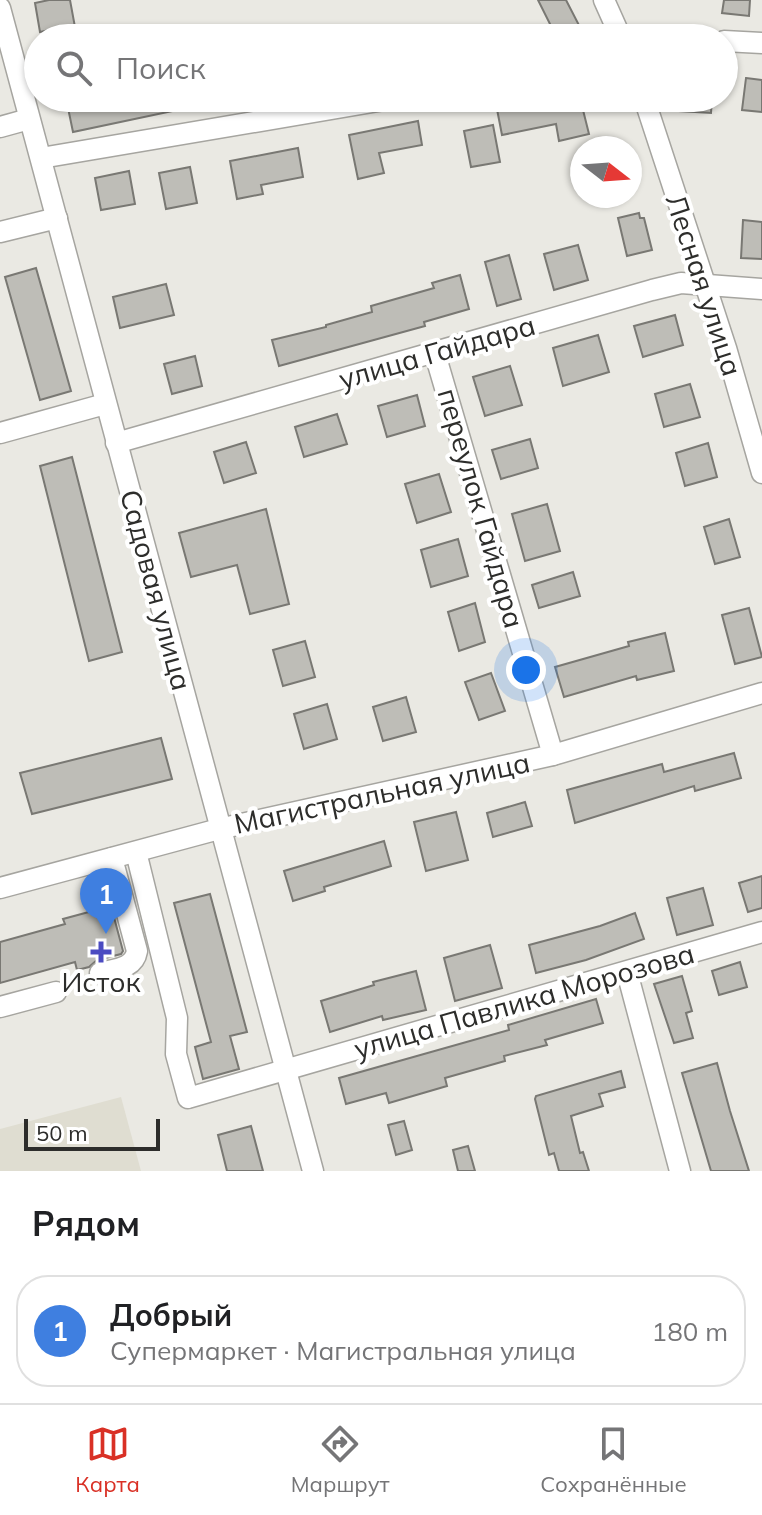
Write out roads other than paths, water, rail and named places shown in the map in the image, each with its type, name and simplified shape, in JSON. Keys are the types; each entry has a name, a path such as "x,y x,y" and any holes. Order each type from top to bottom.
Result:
{"street":[{"path":"604,0 615,24"},
{"name":"Садовая улица","path":"0,8 24,100"},
{"path":"738,42 762,43"},
{"name":"Садовая улица","path":"27,112 313,1171"},
{"path":"41,158 313,112"},
{"name":"Лесная улица","path":"649,112 762,473"},
{"path":"0,127 29,119"},
{"path":"0,232 57,218"},
{"name":"улица Гайдара","path":"116,443 681,283 762,289"},
{"name":"переулок Гайдара","path":"435,354 553,755"},
{"path":"0,433 105,404"},
{"name":"Магистральная улица","path":"0,888 219,829 553,755 762,693"},
{"name":"улица Павлика Морозова","path":"136,852 177,1018 176,1054 188,1098 762,932"},
{"path":"100,973 130,965 137,951 112,858"},
{"path":"627,972 680,1171"},
{"path":"0,1007 56,992"}],"place":[{"name":"Добрый","path":"106,934"},
{"name":"Исток","path":"101,952"}]}
